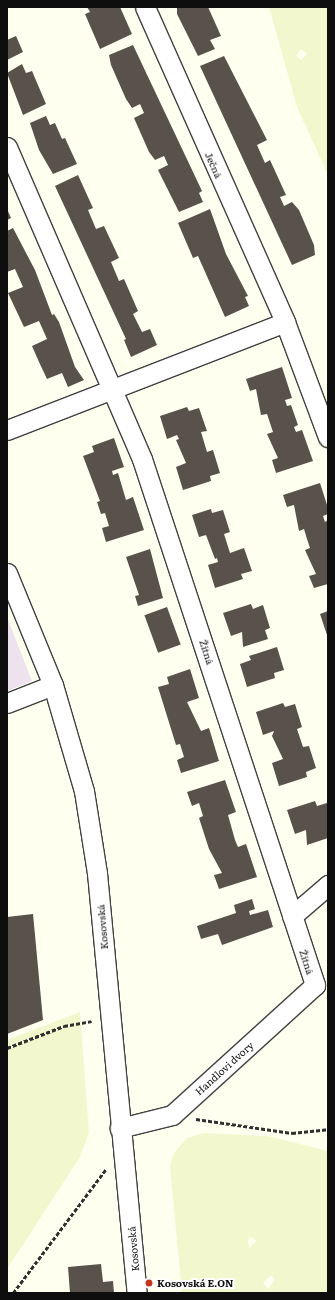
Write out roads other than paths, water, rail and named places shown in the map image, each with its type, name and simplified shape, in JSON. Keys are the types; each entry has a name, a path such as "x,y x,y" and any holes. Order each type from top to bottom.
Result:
{"street":[{"name":"Ječná","path":"145,7 285,322"},
{"path":"7,147 112,391"},
{"path":"7,430 112,391 285,322 328,436"},
{"name":"Žitná","path":"112,391 142,459 315,985"},
{"name":"Kosovská","path":"7,573 53,685 84,791 97,873 120,1128 137,1293"},
{"path":"7,703 53,685"},
{"path":"292,916 328,885"},
{"name":"Handlovi dvory","path":"120,1128 172,1115 315,985"}],"place":[{"name":"Kosovská E.ON","path":"149,1283"}]}
